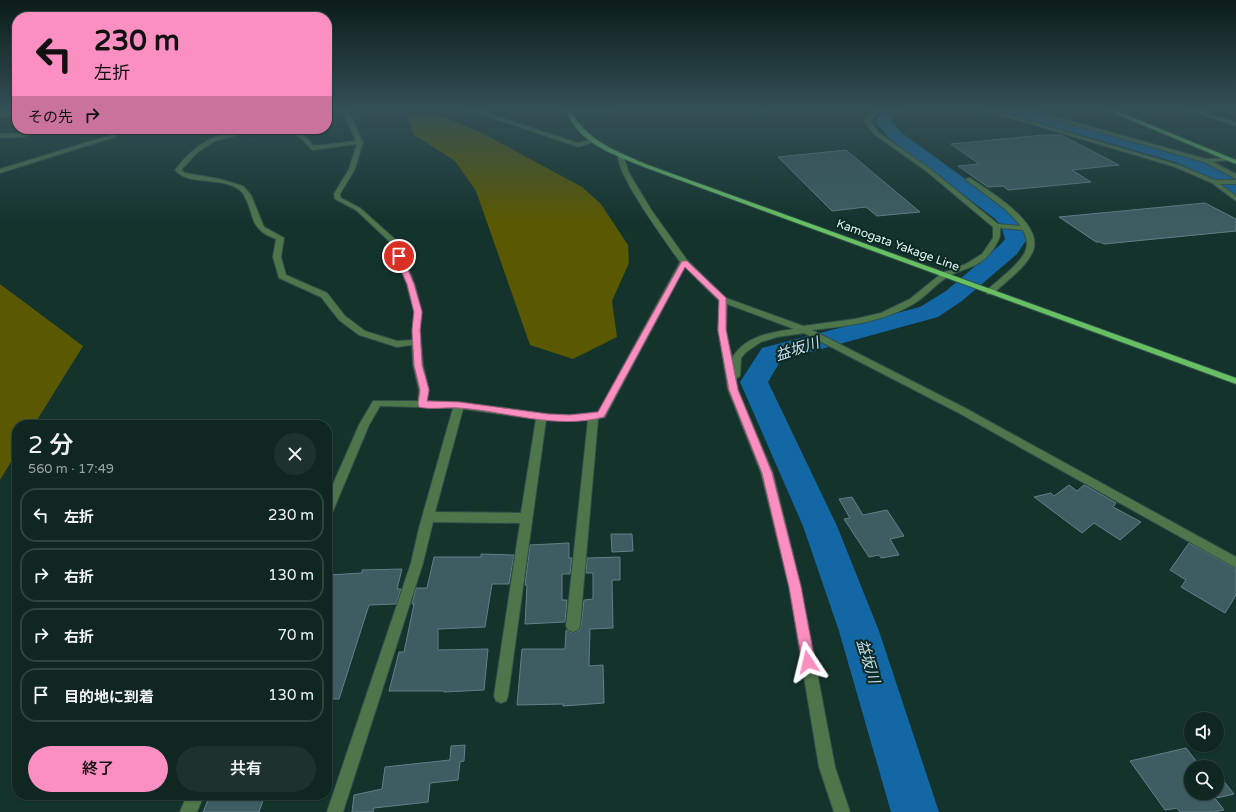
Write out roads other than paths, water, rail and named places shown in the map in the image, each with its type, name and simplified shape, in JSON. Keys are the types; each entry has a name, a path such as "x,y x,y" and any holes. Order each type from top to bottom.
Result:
{"main road":[{"name":"Kamogata Yakage Line","path":"606,148 620,155 990,292 1236,381"},
{"path":"1201,148 1236,162"}],"street":[{"path":"0,171 75,148"},
{"path":"196,148 178,170 183,175 218,180 240,187 248,194 251,210 262,229 280,238 277,257 282,276 324,295 342,318 362,333 398,344 417,342"},
{"path":"359,148 346,183 337,194 338,199 358,209 392,241 411,284 418,312 418,365 424,390 422,404"},
{"path":"897,148 928,169 996,226 1025,228"},
{"path":"1119,148 1158,159 1217,183 1236,199"},
{"path":"1160,148 1206,161 1236,177"},
{"path":"620,155 626,173 649,211 684,262 723,300 806,331 961,410 1236,563"},
{"path":"1206,161 1228,159"},
{"path":"968,179 1018,217 1030,234 1030,249 1024,258 990,292"},
{"path":"1217,183 1236,182"},
{"path":"733,390 736,358 746,347 761,339 855,322 884,315 913,301 948,276 985,256 997,238 996,226"},
{"path":"332,499 364,425 377,403 459,405 542,416 570,418 601,415 684,262"},
{"path":"723,300 722,330 733,390 767,473 795,587 827,766 842,812"},
{"path":"336,812 417,563 459,405"},
{"path":"501,696 542,416"},
{"path":"573,626 593,416"},
{"path":"428,517 527,518"},
{"path":"188,812 194,800"}],"waterway":[{"name":"益坂川","path":"912,148 1001,214 1010,223 1016,239 1009,249 954,296 929,312 771,354 754,382 820,526 859,631 915,812"},
{"path":"1143,148 1181,158 1222,176 1236,189"}]}
